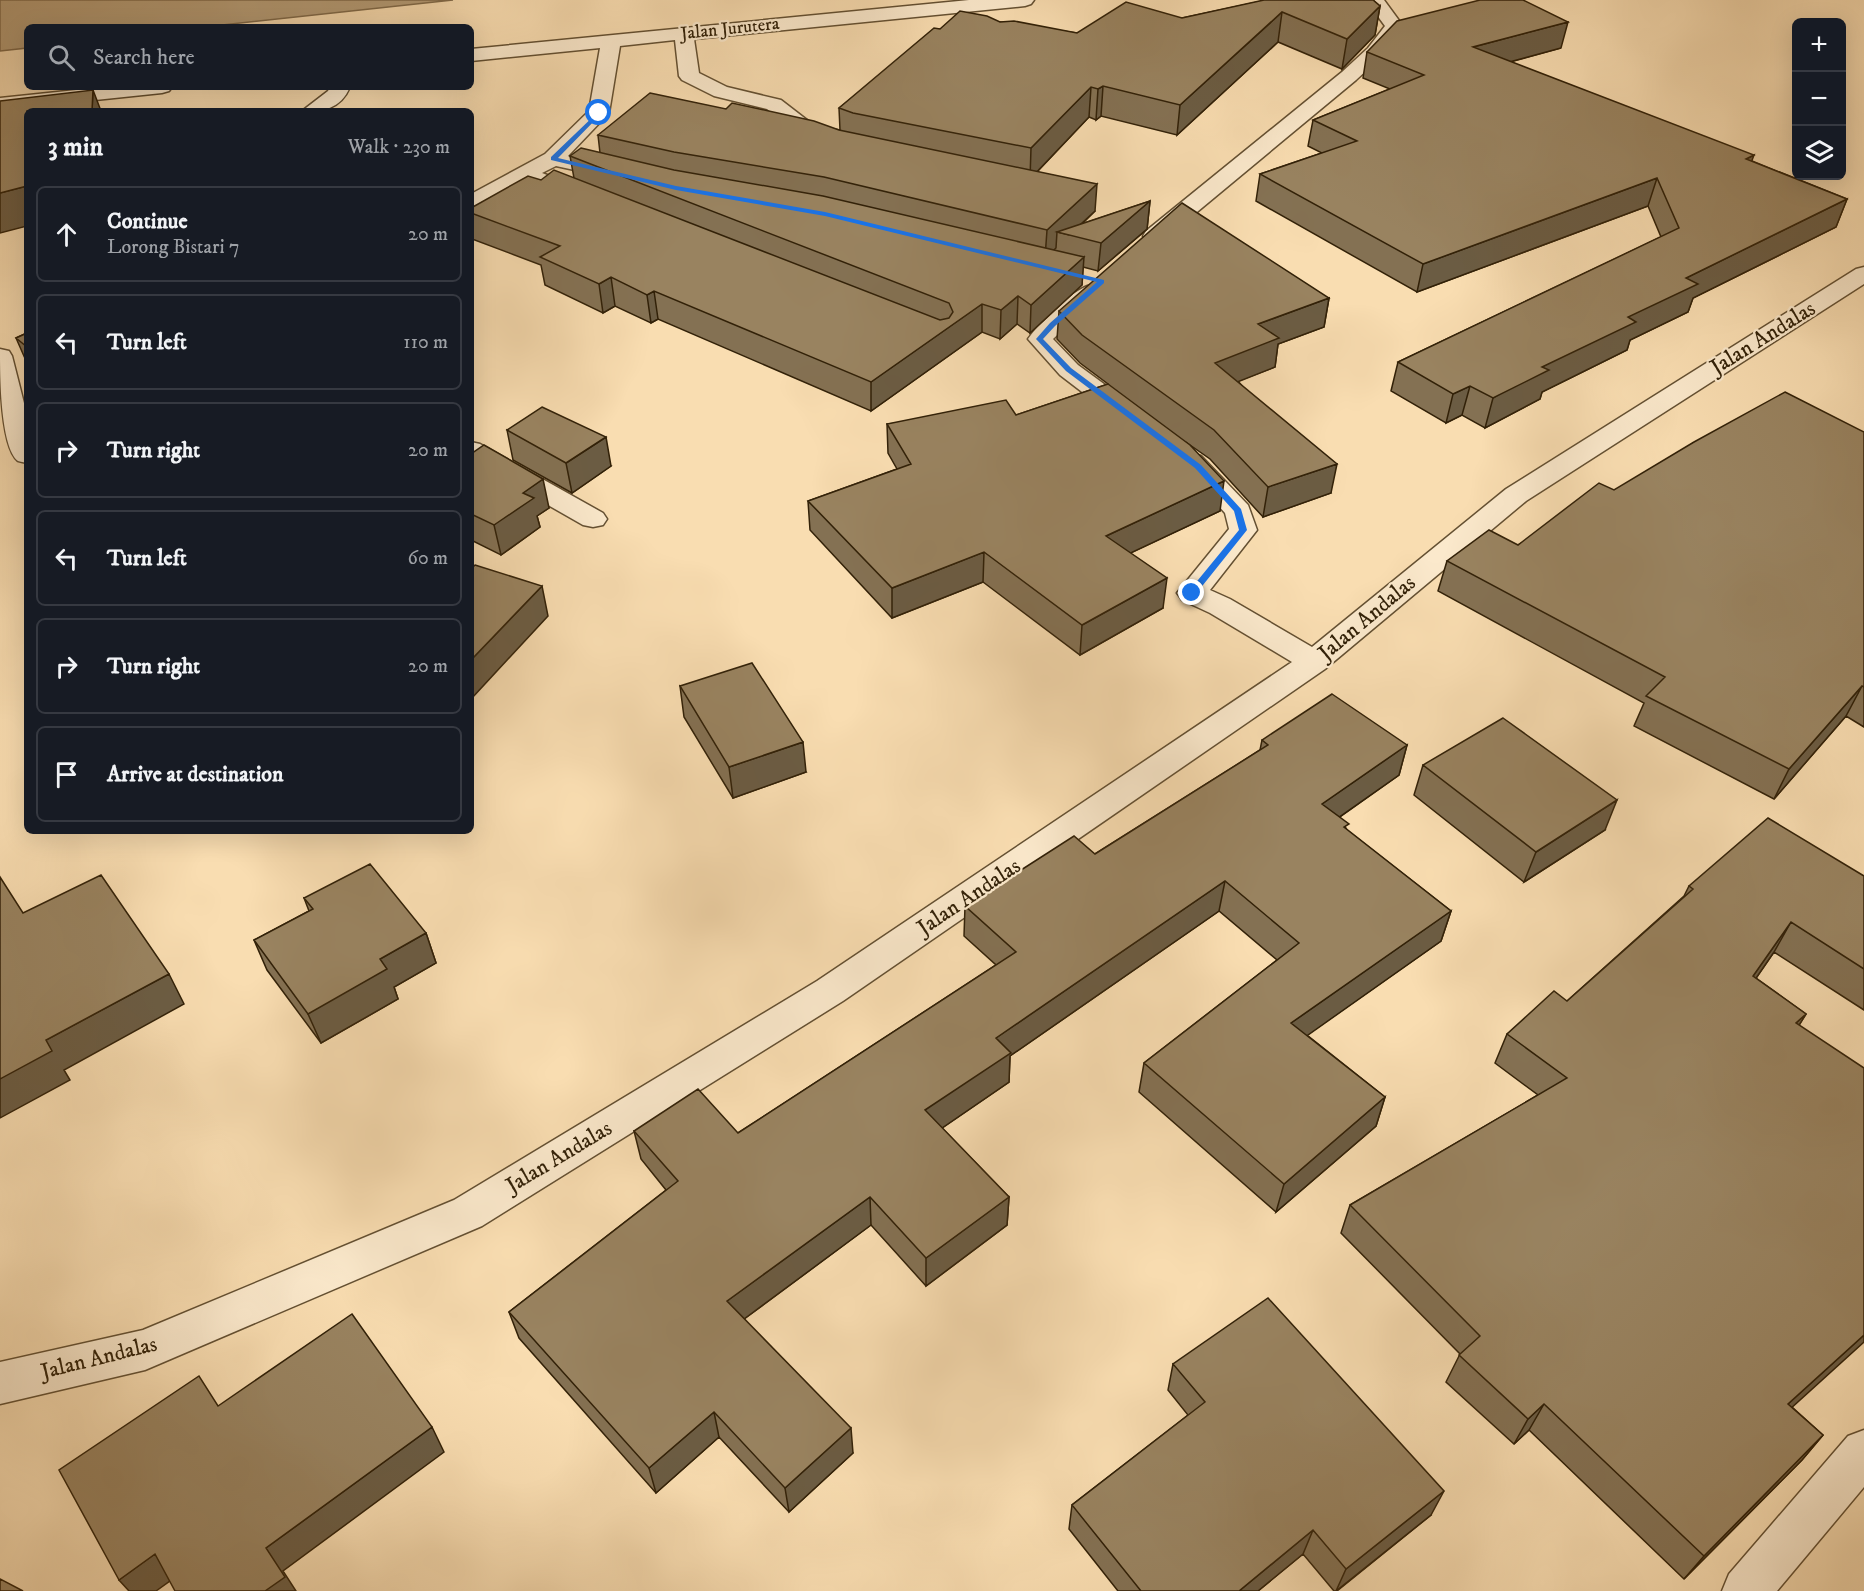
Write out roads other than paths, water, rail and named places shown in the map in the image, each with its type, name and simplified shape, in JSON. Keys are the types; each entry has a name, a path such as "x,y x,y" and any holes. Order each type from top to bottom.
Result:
{"street":[{"name":"Jalan Jurutera","path":"474,56 684,34 996,10 1025,0"},
{"path":"1135,252 1348,76 1388,38 1394,26 1375,0"},
{"path":"684,34 689,76 721,92 774,104 824,142 840,148"},
{"path":"474,201 554,159 599,113 611,41"},
{"path":"0,104 133,90"},
{"path":"317,108 338,94 339,90"},
{"path":"554,159 632,177"},
{"path":"525,174 590,200"},
{"path":"1076,275 1102,281 1053,324 1040,339 1069,370 1198,467 1238,511 1243,530 1192,593 1220,606 1314,662"},
{"name":"Jalan Andalas","path":"0,1383 145,1350 468,1213 830,991 1314,662 1516,495 1855,288"},
{"path":"0,356 19,453"},
{"path":"474,452 593,519"},
{"path":"1746,1591 1864,1452"}]}
